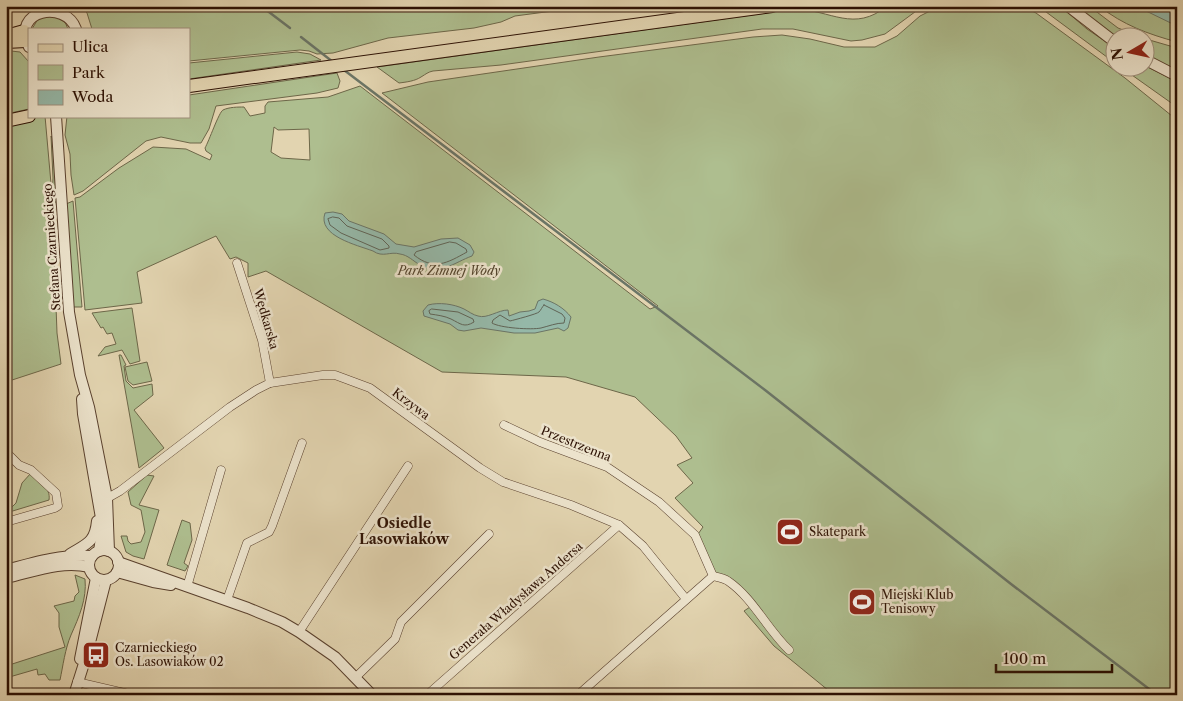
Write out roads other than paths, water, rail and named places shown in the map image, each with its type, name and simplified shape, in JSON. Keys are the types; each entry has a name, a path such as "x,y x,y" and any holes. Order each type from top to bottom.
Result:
{"main road":[{"path":"190,86 772,6"},
{"path":"6,36 26,40"},
{"path":"6,42 26,40"},
{"path":"6,121 28,116"}],"street":[{"path":"1068,6 1106,35"},
{"path":"26,40 30,16 49,7 62,10 70,15 76,28"},
{"path":"1156,65 1177,76"},
{"name":"Stefana Czarnieckiego","path":"56,118 66,290 70,322 107,498 100,553"},
{"name":"Wędkarska","path":"237,263 262,340 270,383"},
{"name":"Stefana Czarnieckiego","path":"80,375 83,414 102,528 100,553"},
{"name":"Krzywa","path":"99,506 107,498 120,491 230,407 256,390 270,383 335,375 370,388 480,468 503,482 571,505 620,525 643,546 686,599"},
{"name":"Przestrzenna","path":"504,425 540,442 607,467 659,502 695,535 713,576"},
{"path":"227,600 247,544 269,532 272,526 302,443"},
{"path":"6,452 19,465 31,470 56,494 58,502 58,506 55,508 6,522"},
{"path":"300,632 408,466"},
{"path":"187,587 222,470"},
{"path":"66,556 84,547 92,538 96,529 99,506"},
{"name":"Generała Władysława Andersa","path":"427,695 620,525"},
{"path":"356,677 395,639 401,622 488,534"},
{"path":"89,567 100,553"},
{"path":"6,570 66,556 100,553 117,558 118,567 114,576 101,579"},
{"path":"6,578 61,565 76,564 89,567 101,579"},
{"path":"118,567 153,582 187,587 265,614 300,632 335,657 372,695"},
{"path":"578,695 713,576 727,580 745,597 779,640 790,650"},
{"path":"74,695 87,654 101,579"},
{"path":"77,682 132,695"}],"water":[{"path":"1145,6 1177,6 1177,26 1144,10"},
{"path":"325,213 342,214 349,221 384,234 396,244 414,247 441,239 458,238 470,245 474,252 472,256 446,267 433,270 403,255 396,253 380,254 332,234 324,221"},
{"path":"543,299 558,306 571,317 568,328 564,331 558,328 535,333 514,333 481,328 464,331 458,330 450,324 424,316 423,311 428,305 446,304 456,306 481,317 508,310 509,316 535,309 538,301"}],"waterway":[{"path":"261,6 290,28"},
{"path":"301,37 333,62"},
{"path":"344,70 765,390 1011,584 1157,695"}],"place":[{"name":"Skatepark","path":"790,532"},
{"name":"Miejski Klub Tenisowy","path":"862,602"},
{"name":"Czarnieckiego Os. Lasowiaków 02","path":"96,655"}],"district":[{"name":"Osiedle Lasowiaków","path":"404,532"}],"park label":[{"name":"Park Zimnej Wody","path":"449,271"}]}
